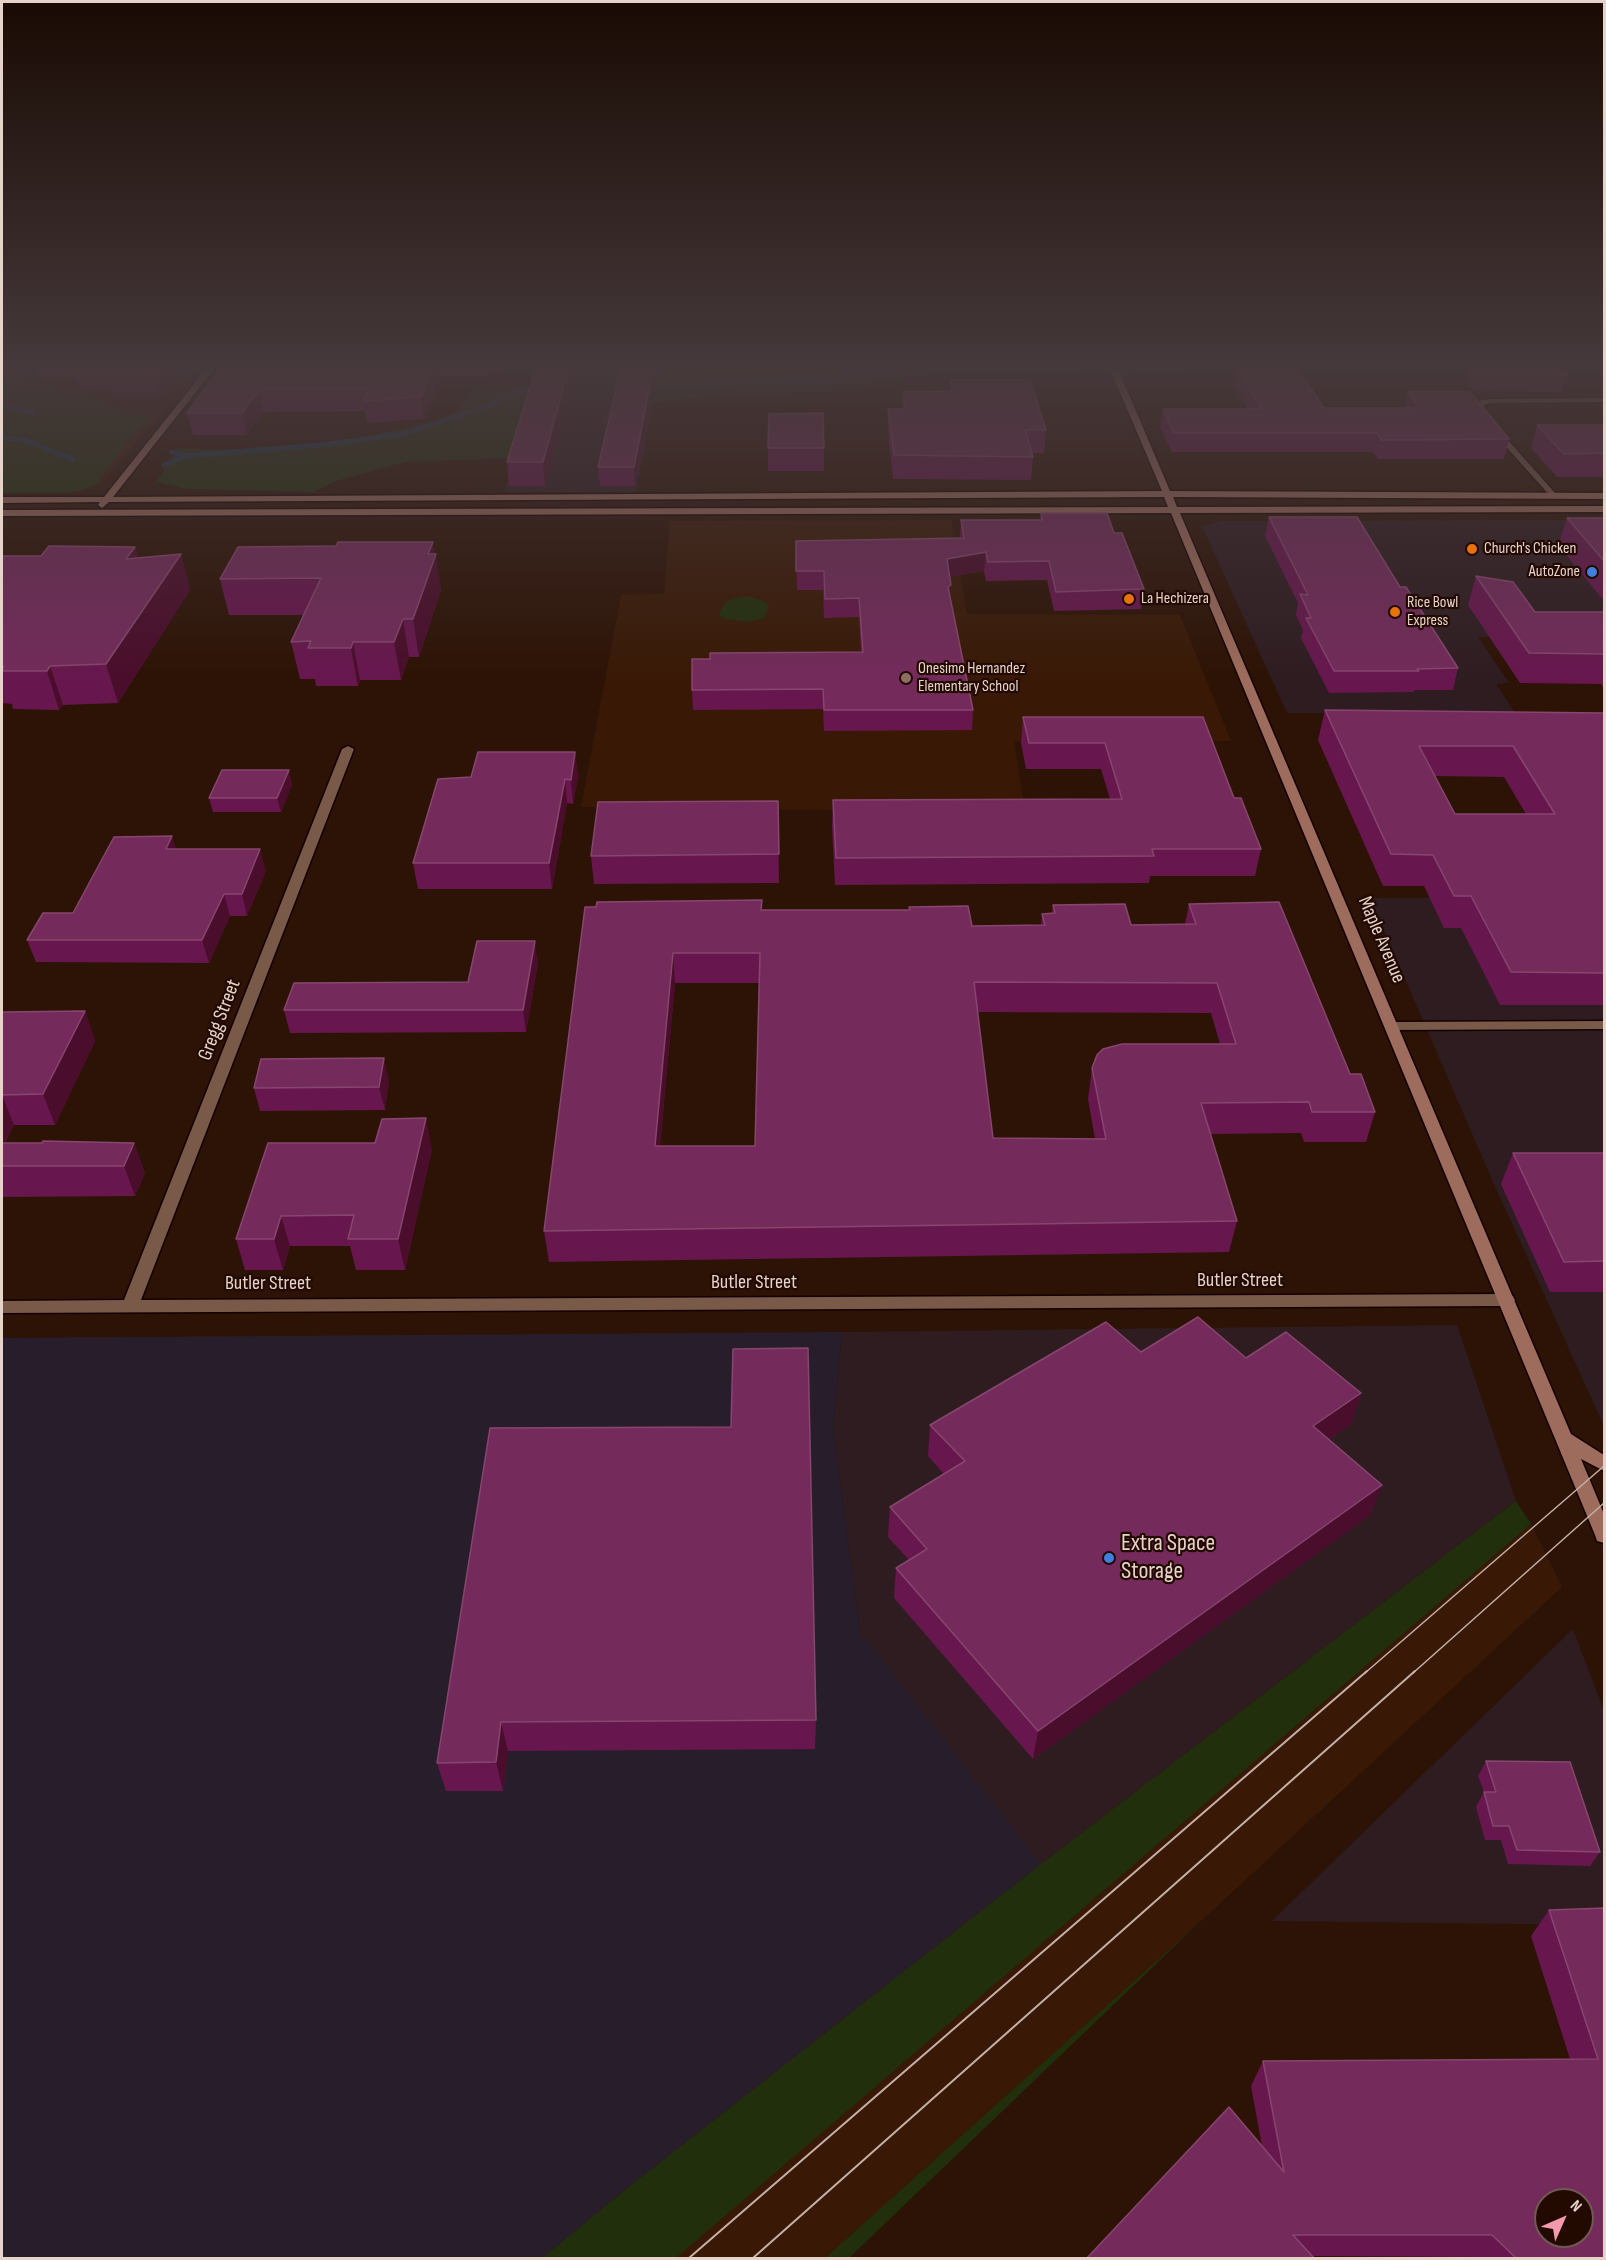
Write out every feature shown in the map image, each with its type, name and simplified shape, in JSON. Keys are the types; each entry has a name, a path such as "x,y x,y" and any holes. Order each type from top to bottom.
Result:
{"main road":[{"path":"93,514 131,469"},
{"name":"Maple Avenue","path":"1157,469 1172,510 1213,598 1605,1535"},
{"path":"2,500 1167,494 1605,496"},
{"path":"1364,495 1375,509"},
{"path":"940,510 953,496"},
{"path":"1552,496 1564,509"},
{"path":"619,511 621,498"},
{"path":"2,513 1605,509"},
{"path":"1565,1438 1605,1464"}],"street":[{"path":"1529,469 1552,496"},
{"name":"Gregg Street","path":"130,1306 348,749"},
{"path":"1392,1026 1605,1025"},
{"name":"Butler Street","path":"2,1307 1507,1300"}],"shaded area":[{"path":"2,469 113,469 100,485 79,492 2,491"},
{"path":"511,469 640,469 636,492 504,492"},
{"name":"Onesimo Hernandez Elementary School","path":"951,520 967,614 1180,615 1231,741 1014,741 1025,812 581,807 621,595 664,594 670,521"},
{"path":"1596,520 1604,531 1604,637 1478,637 1509,683 1496,684 1515,713 1287,713 1202,526 1222,521"},
{"path":"1370,898 1604,898 1604,1426 1493,1182"},
{"path":"1457,1325 1516,1501 1041,1864 860,1631 833,1428 842,1332"},
{"path":"842,1332 833,1428 860,1631 1041,1864 626,2189 542,2258 2,2258 2,1338"},
{"path":"1531,1524 1562,1587 1201,1921 825,2258 676,2258"},
{"path":"1573,1629 1604,1711 1604,1925 1272,1921"}],"green space":[{"path":"2,469 107,469 95,485 71,493 2,493"},
{"path":"164,469 378,469 336,481 314,492 188,489 156,482"},
{"path":"740,597 756,598 766,603 769,606 764,618 748,622 721,618 719,613 727,601"},
{"path":"1516,1501 1531,1524 676,2258 542,2258 626,2189 1041,1864"},
{"path":"1201,1921 849,2258 825,2258"}],"building":[{"path":"1041,513 1107,513 1114,533 1122,533 1144,589 1056,592 1049,561 988,562 986,552 947,559 951,585 948,587 973,710 824,710 823,689 692,690 692,659 710,659 710,653 863,652 859,598 825,599 824,571 796,571 796,541 964,538 961,520 1042,520"},
{"path":"1269,517 1357,517 1400,587 1406,587 1458,668 1417,669 1419,671 1334,671 1306,618 1311,618 1300,594 1308,595"},
{"path":"1567,518 1605,518 1605,562"},
{"path":"338,542 433,542 428,554 436,554 413,619 403,619 394,642 353,642 351,648 308,648 311,641 291,642 321,578 220,579 238,547 336,546"},
{"path":"49,546 135,547 126,559 181,554 106,664 50,666 47,671 2,671 4,666 2,666 2,556 41,556"},
{"path":"1476,576 1513,582 1535,612 1605,612 1605,654 1529,653"},
{"path":"1325,710 1605,713 1605,973 1511,972 1471,896 1454,896 1433,855 1391,854","holes":["1419,746 1513,746 1555,814 1455,814"]},
{"path":"1023,717 1203,717 1234,798 1241,798 1261,849 1152,849 1154,856 836,858 833,800 1122,799 1105,743 1029,743"},
{"path":"478,752 575,752 571,780 565,779 549,863 413,863 438,779 471,777"},
{"path":"222,770 289,770 277,798 209,798"},
{"path":"778,801 779,854 591,856 598,802"},
{"path":"172,836 166,849 260,849 242,894 224,894 202,940 27,940 43,913 73,913 114,837"},
{"path":"762,900 761,910 910,910 909,907 968,906 972,926 1045,925 1042,914 1055,913 1053,905 1125,904 1131,925 1196,924 1189,904 1279,902 1350,1074 1361,1074 1375,1112 1312,1112 1309,1102 1201,1103 1237,1221 544,1231 585,907 596,907 597,902","holes":["673,953 760,953 755,1146 655,1146","974,982 1217,983 1236,1044 1122,1044 1103,1049 1097,1055 1092,1068 1106,1139 993,1138"]},
{"path":"477,941 535,941 523,1010 284,1010 294,983 468,982"},
{"path":"85,1011 43,1094 2,1095 2,1012"},
{"path":"384,1058 379,1087 254,1088 261,1059"},
{"path":"426,1118 398,1239 348,1239 354,1215 281,1216 274,1239 236,1239 268,1143 375,1143 382,1119"},
{"path":"43,1141 134,1143 124,1166 2,1166 2,1143 42,1143"},
{"path":"1513,1153 1605,1153 1605,1261 1564,1262"},
{"name":"Extra Space Storage","path":"1198,1317 1246,1358 1286,1332 1361,1393 1313,1426 1382,1485 1038,1731 896,1568 927,1549 890,1507 965,1461 930,1425 1106,1322 1141,1352"},
{"path":"808,1348 816,1720 501,1722 496,1762 437,1763 490,1428 731,1427 733,1349"},
{"path":"1486,1761 1570,1762 1600,1852 1517,1850 1509,1826 1493,1826 1484,1792 1496,1792"},
{"path":"1605,1908 1605,2259 1517,2259 1492,2235 1293,2235 1315,2259 1086,2259 1229,2107 1284,2172 1263,2061 1598,2059 1549,1910"}],"tram line":[{"path":"1365,1673 1604,1466"},
{"path":"1413,1673 1604,1503"},
{"path":"689,2258 1367,1671"},
{"path":"753,2258 1415,1671"}],"place":[{"name":"Church's Chicken","path":"1472,549"},
{"name":"AutoZone","path":"1592,572"},
{"name":"La Hechizera","path":"1129,599"},
{"name":"Rice Bowl Express","path":"1395,612"},
{"name":"Onesimo Hernandez Elementary School","path":"906,678"},
{"name":"Extra Space Storage","path":"1109,1558"}]}
